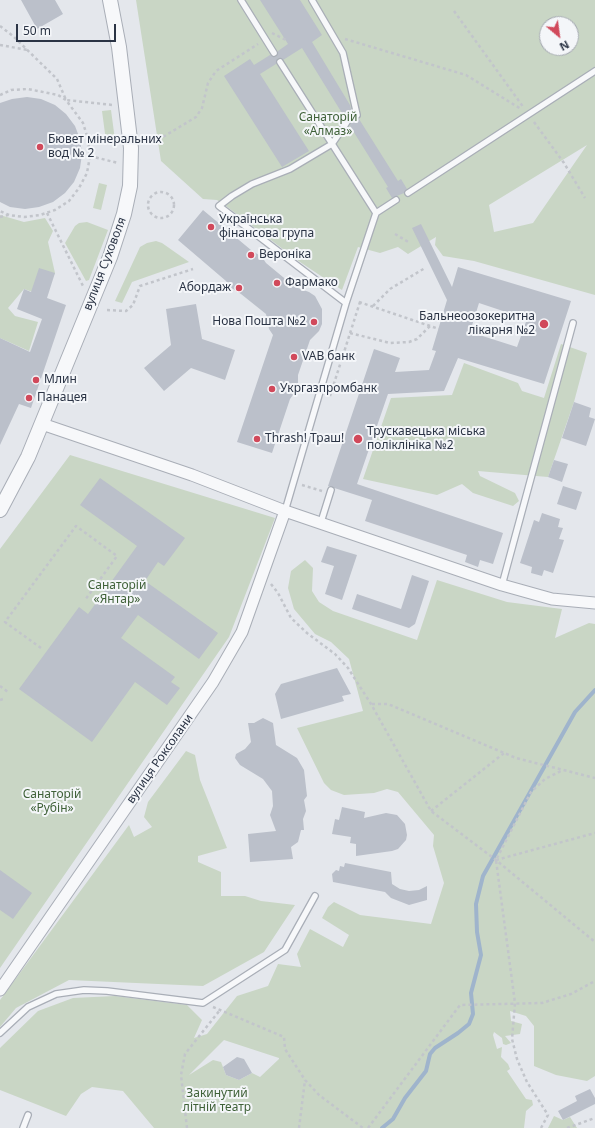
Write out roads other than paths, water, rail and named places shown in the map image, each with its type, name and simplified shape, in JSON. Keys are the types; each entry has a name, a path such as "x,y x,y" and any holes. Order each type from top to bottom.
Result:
{"street":[{"name":"вулиця Суховоля","path":"0,510 20,475 42,424 110,257 124,214 130,186 131,148 119,47 110,0"},
{"path":"42,424 192,476 285,511 321,522 502,585 552,598 595,603"},
{"name":"вулиця Роксолани","path":"0,990 213,682 242,632 285,511"}],"lane":[{"path":"241,0 274,53"},
{"path":"312,0 343,53 357,115"},
{"path":"280,62 376,213"},
{"path":"408,193 595,71"},
{"path":"347,122 332,144 290,169 252,184 219,206 347,300"},
{"path":"285,511 347,300 376,213 396,200"},
{"path":"502,585 573,323"},
{"path":"321,522 330,492"},
{"path":"0,1033 28,1007 56,994 84,990 107,991 203,1003 285,950 315,896"},
{"path":"23,1128 28,1115"}],"waterway":[{"path":"382,1128 393,1119 405,1098 426,1071 430,1054 435,1048 469,1024 473,1014 471,993 481,955 477,932 476,904 483,876 575,712 595,690"}],"place":[{"name":"Бювет мінеральних вод № 2","path":"40,147"},
{"name":"Українська фінансова група","path":"211,227"},
{"name":"Вероніка","path":"251,255"},
{"name":"Фармако","path":"277,283"},
{"name":"Абордаж","path":"239,288"},
{"name":"Нова Пошта №2","path":"314,322"},
{"name":"Бальнеоозокеритна лікарня №2","path":"544,324"},
{"name":"VAB банк","path":"294,357"},
{"name":"Млин","path":"36,380"},
{"name":"Укргазпромбанк","path":"272,389"},
{"name":"Панацея","path":"29,398"},
{"name":"Thrash! Траш!","path":"257,439"},
{"name":"Трускавецька міська поліклініка №2","path":"358,439"}],"park label":[{"name":"Санаторій «Алмаз»","path":"328,125"},
{"name":"Санаторій «Янтар»","path":"117,593"},
{"name":"Санаторій «Рубін»","path":"52,802"},
{"name":"Закинутий літній театр","path":"217,1101"}]}
